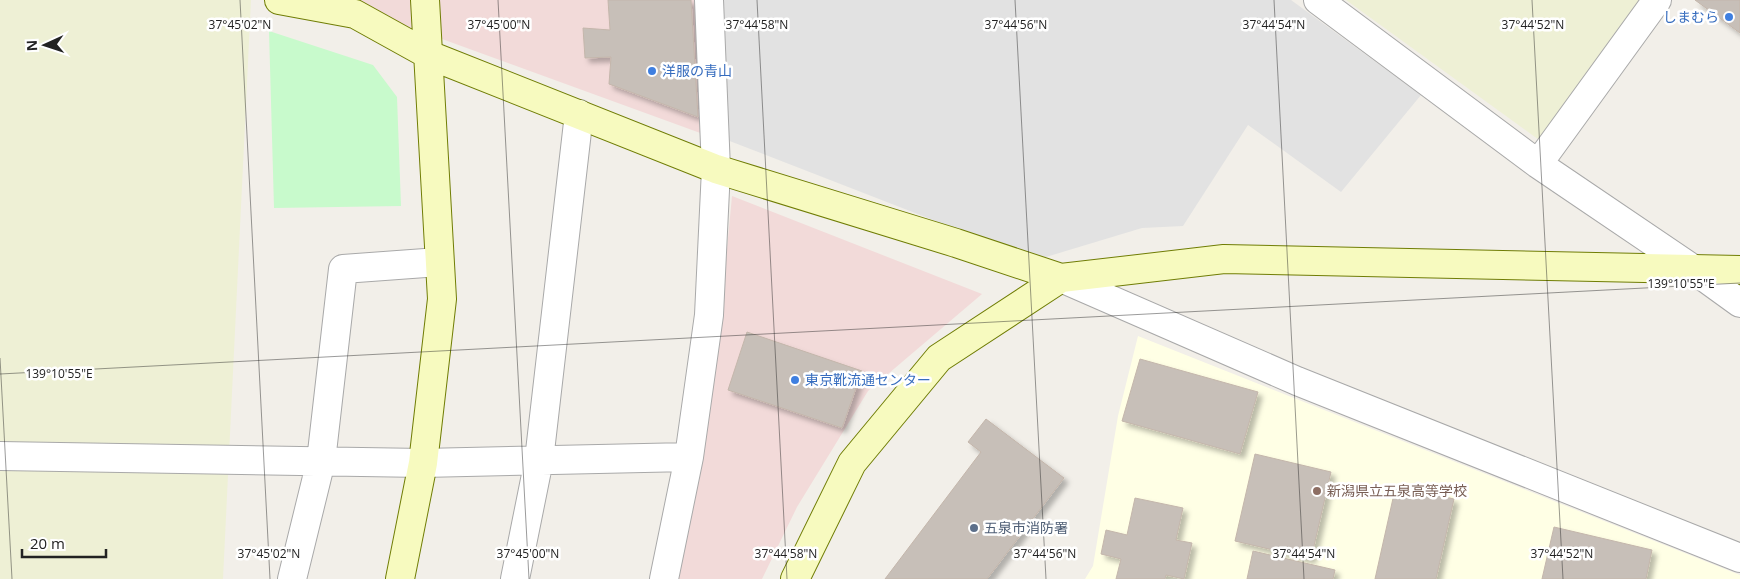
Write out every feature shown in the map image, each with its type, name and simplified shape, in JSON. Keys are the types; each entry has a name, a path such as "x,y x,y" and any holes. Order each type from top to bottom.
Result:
{"street":[{"path":"279,0 355,14 428,55 716,169 956,243 1062,278 1297,381 1635,514 1740,558"},
{"path":"400,579 423,463 442,299 425,0"},
{"path":"664,579 689,457 709,315 716,169 709,0"},
{"path":"1318,0 1538,164 1740,303"},
{"path":"1538,164 1657,0"},
{"path":"515,579 539,460 579,114"},
{"path":"796,579 852,463 939,358 1062,278 1224,259 1740,270"},
{"path":"292,579 321,461 344,269 439,262"},
{"path":"0,456 423,463 689,457"}],"shaded area":[{"path":"0,0 251,0 223,579 0,579"},
{"path":"335,0 698,0 703,134"},
{"path":"721,0 1291,0 1421,95 1341,192 1248,125 1183,226 1142,228 1036,260 727,140"},
{"path":"1346,0 1642,0 1546,145"},
{"path":"732,196 982,294 868,391 797,507 762,579 678,579 717,355"},
{"name":"新潟県立五泉高等学校","path":"1138,336 1740,575 1740,579 1085,579 1093,566 1118,416"}],"green space":[{"path":"269,31 373,65 397,97 401,206 274,208"}],"building":[{"name":"洋服の青山","path":"608,0 691,0 698,117 609,84 611,57 585,58 583,28 610,30"},
{"name":"しまむら","path":"1695,0 1740,0 1740,33"},
{"name":"東京靴流通センター","path":"747,332 862,371 842,428 728,390"},
{"path":"1140,359 1258,392 1240,454 1122,421"},
{"name":"五泉市消防署","path":"986,419 1064,478 987,579 885,579 981,452 968,442"},
{"path":"1255,454 1331,472 1311,559 1235,541"},
{"path":"1396,485 1454,499 1436,579 1375,579"},
{"path":"1135,498 1183,508 1176,540 1192,543 1184,579 1166,575 1165,579 1116,579 1121,559 1101,554 1106,530 1127,535"},
{"path":"1554,527 1652,550 1646,579 1542,579"},
{"path":"1253,551 1335,570 1333,579 1247,579"}],"place":[{"name":"しまむら","path":"1729,17"},
{"name":"洋服の青山","path":"652,71"},
{"name":"東京靴流通センター","path":"795,380"},
{"name":"新潟県立五泉高等学校","path":"1317,491"},
{"name":"五泉市消防署","path":"974,528"}]}
